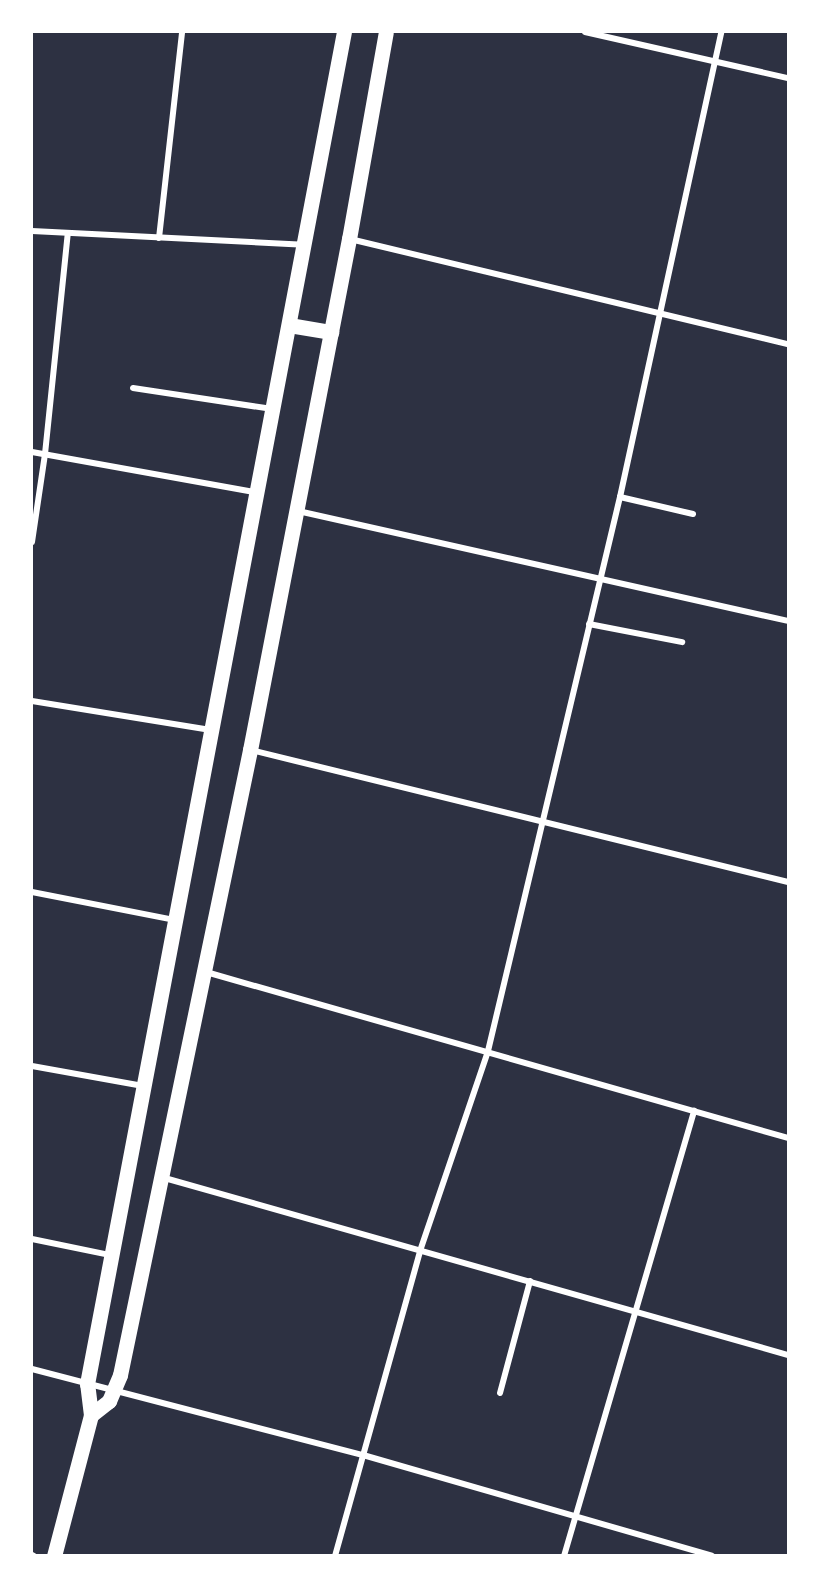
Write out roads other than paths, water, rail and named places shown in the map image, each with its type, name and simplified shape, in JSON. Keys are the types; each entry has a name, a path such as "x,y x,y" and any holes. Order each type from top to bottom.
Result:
{"main road":[{"path":"54,1556 91,1415 87,1384 344,32"},
{"path":"91,1415 109,1401 115,1391 161,1176 250,750 349,239 386,32"},
{"path":"288,325 331,332"}],"street":[{"path":"159,238 182,32"},
{"path":"585,32 789,78"},
{"path":"335,1556 420,1251 488,1051 620,497 721,32"},
{"path":"32,231 304,245"},
{"path":"32,542 45,454 69,233"},
{"path":"349,239 789,344"},
{"path":"133,388 273,409"},
{"path":"32,452 257,493"},
{"path":"620,497 693,514"},
{"path":"297,511 789,621"},
{"path":"589,624 682,642"},
{"path":"32,701 212,730"},
{"path":"250,750 789,882"},
{"path":"32,892 176,920"},
{"path":"202,971 789,1138"},
{"path":"32,1066 145,1086"},
{"path":"564,1556 694,1111"},
{"path":"161,1176 789,1355"},
{"path":"32,1239 113,1255"},
{"path":"500,1393 531,1281"},
{"path":"32,1369 363,1455 712,1556"}]}
